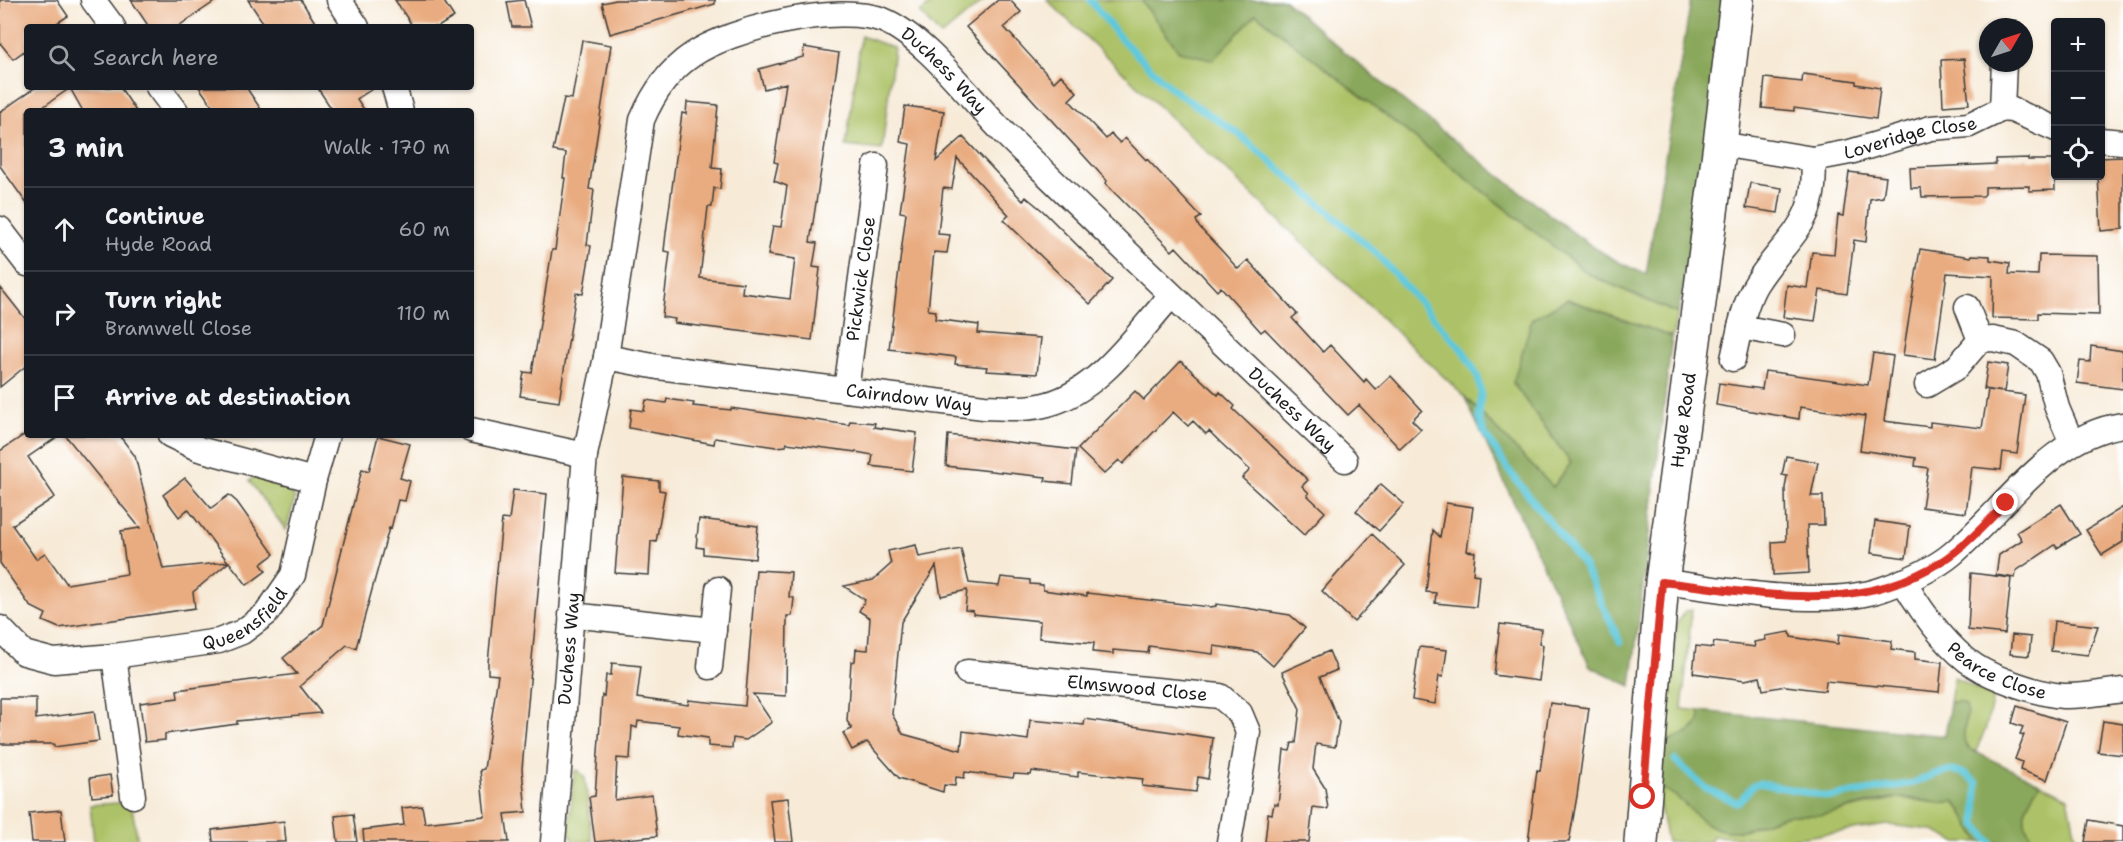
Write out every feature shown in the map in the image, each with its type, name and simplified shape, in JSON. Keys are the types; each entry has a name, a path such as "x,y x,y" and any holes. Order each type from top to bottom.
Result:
{"main road":[{"name":"Hyde Road","path":"1641,842 1662,582 1737,0"}],"street":[{"path":"93,0 111,24"},
{"path":"339,0 355,24"},
{"name":"Duchess Way","path":"553,842 585,455 606,357 642,120 657,90 681,63 714,44 747,32 820,14 862,14 883,21 910,35 997,126 1171,296 1345,460"},
{"path":"2004,72 2002,109 2012,110 2051,127"},
{"path":"160,90 174,108"},
{"path":"395,90 400,108"},
{"name":"Loveridge Close","path":"1720,144 1814,159 1850,152 1930,129 1969,125 2002,109"},
{"path":"2105,140 2123,142"},
{"path":"1733,359 1740,327 1755,285 1792,239 1810,209 1815,190 1814,159"},
{"name":"Pickwick Close","path":"846,390 876,166"},
{"path":"0,229 24,260"},
{"name":"Cairndow Way","path":"606,357 657,367 984,407 1017,408 1049,404 1074,394 1100,373 1171,296"},
{"path":"1967,308 1980,340"},
{"path":"1740,327 1783,335"},
{"path":"1927,385 1957,367 1980,340 1992,339 2016,344 2041,361 2048,373 2057,408 2072,442"},
{"path":"1662,582 1818,597 1862,594 1903,581 1951,555 2041,468 2072,442 2123,425"},
{"path":"474,431 585,455"},
{"path":"176,438 199,449 314,480"},
{"name":"Queensfield","path":"0,628 24,653 39,659 54,661 114,656 219,641 242,632 266,614 293,575 314,480 326,438"},
{"name":"Pearce Close","path":"1903,581 1929,619 1974,666 2042,692 2063,696 2092,695 2123,690"},
{"path":"710,667 718,589"},
{"path":"571,615 714,630"},
{"path":"114,656 133,796"},
{"name":"Elmswood Close","path":"968,672 1220,696 1239,713 1248,732 1229,842"}],"green space":[{"path":"935,0 984,0 941,36 920,13"},
{"path":"1047,0 1141,0 1179,51 1256,14 1590,275 1678,314 1672,337 1567,299 1513,383 1571,463 1553,487 1464,396"},
{"path":"1141,0 1285,0 1399,97 1563,225 1611,258 1646,274 1691,0 1726,0 1703,176 1678,314 1590,275 1256,14 1213,60 1179,51"},
{"path":"861,36 894,48 882,150 846,146"},
{"path":"1567,299 1672,337 1631,686 1590,666 1464,396 1553,487 1571,463 1513,383 1532,319"},
{"path":"254,477 283,485 295,499 286,530 249,481"},
{"path":"1692,609 1682,709 1700,711 1701,720 1690,732 1662,743 1677,623 1684,612"},
{"path":"1954,677 1993,697 1986,728 1975,753 1963,737 1958,701 1950,703"},
{"path":"1958,701 1966,705 1964,737 1967,748 2040,783 2025,812 2026,826 2035,842 1980,842 1962,810 1954,801 1940,802 1906,798 1881,800 1822,815 1786,816 1743,830 1728,831 1707,824 1675,796 1656,788 1662,743 1682,736 1693,729 1700,718 1700,711 1945,736 1950,703"},
{"path":"578,770 585,778 592,842 573,842 569,832 574,772"},
{"path":"2040,783 2068,797 2077,842 2035,842 2029,834 2025,812"},
{"path":"1656,788 1674,792 1682,800 1742,830 1787,815 1826,814 1898,798 1938,803 1953,801 1980,842 1956,842 1932,830 1888,825 1784,840 1712,836 1711,842 1667,842"},
{"path":"131,802 138,842 94,842 90,805"}],"building":[{"path":"0,0 57,0 68,16 56,24 24,24 24,51 13,59 0,43"},
{"path":"131,0 217,0 181,24 147,24"},
{"path":"248,0 301,0 316,24 264,24"},
{"path":"395,0 443,0 454,17 443,24 411,24"},
{"path":"524,0 531,27 512,27 507,2"},
{"path":"616,0 715,0 715,4 610,34 602,3"},
{"path":"998,0 1010,0 1021,12 1004,27 1054,82 1061,75 1077,92 1069,100 1106,139 1111,134 1120,143 1125,138 1147,159 1201,217 1196,220 1199,227 1238,269 1248,260 1297,314 1292,318 1323,352 1330,345 1364,382 1366,379 1376,390 1391,376 1422,410 1412,420 1421,429 1400,449 1359,405 1348,415 1265,329 1261,332 1221,287 1217,291 1176,247 1172,251 1105,183 1107,181 966,27"},
{"path":"582,40 611,45 589,189 594,190 587,245 591,246 583,294 576,293 559,402 520,396 524,372 532,373 552,250 555,250 565,178 563,178 566,153 553,151 564,98 572,99"},
{"path":"804,47 839,53 810,242 817,243 813,267 820,268 812,340 674,323 675,319 662,317 670,252 664,251 682,113 686,114 687,102 718,105 712,168 722,169 720,189 714,188 712,207 708,207 700,278 743,283 742,293 790,299 795,259 768,255 773,226 781,227 787,186 774,181 778,163 774,162 786,83 764,89 759,69 803,57"},
{"path":"1964,59 1969,104 1943,106 1941,60"},
{"path":"1803,74 1856,81 1856,84 1880,88 1876,119 1794,108 1794,111 1762,108 1765,78 1802,82"},
{"path":"32,90 67,90 41,108 24,108 24,200 0,166 0,112"},
{"path":"71,90 122,90 134,108 81,108"},
{"path":"201,90 248,90 260,108 214,108"},
{"path":"319,90 370,90 357,99 363,108 331,108"},
{"path":"905,106 944,111 936,161 963,137 1023,201 1026,197 1043,211 1112,280 1090,304 1004,220 1009,215 957,158 952,189 943,188 938,234 950,235 947,253 934,252 928,310 936,311 935,319 979,325 978,333 1041,338 1037,374 986,371 987,367 955,364 956,357 889,349 906,213 900,212 910,144 900,142"},
{"path":"2123,157 2123,229 2101,231 2098,180 2105,180 2105,158"},
{"path":"1996,159 2051,160 2051,180 2055,180 2055,190 2029,191 2029,186 1985,187 1983,196 1922,197 1921,188 1911,188 1910,168 1996,164"},
{"path":"1849,172 1886,177 1883,197 1870,199 1866,242 1854,240 1847,294 1820,290 1815,321 1783,317 1787,285 1807,288 1812,252 1834,254 1838,215 1843,216"},
{"path":"1750,183 1782,188 1778,213 1746,208"},
{"path":"1920,249 1971,257 1972,255 1990,256 1990,260 2010,263 2009,274 2038,275 2039,255 2098,256 2099,315 2038,313 2038,319 1992,318 1993,276 1947,273 1935,359 1903,355"},
{"path":"0,287 24,317 24,367 0,387"},
{"path":"2091,346 2123,351 2123,389 2077,383 2080,361 2090,362"},
{"path":"1873,353 1893,356 1884,421 1930,427 1930,422 1982,428 1988,390 2025,395 2017,454 2003,452 2001,470 1972,467 1966,513 1922,507 1928,468 1915,466 1916,458 1860,450 1865,416 1800,407 1799,419 1716,405 1719,383 1762,389 1765,371 1868,385"},
{"path":"1181,361 1218,395 1220,392 1235,406 1233,409 1308,480 1302,486 1309,493 1307,495 1325,512 1304,535 1242,478 1250,470 1209,431 1206,434 1193,421 1188,426 1173,412 1123,464 1119,460 1104,474 1078,449 1135,391 1144,400"},
{"path":"1988,362 2008,365 2004,392 1984,389"},
{"path":"667,399 694,403 693,406 731,410 731,408 849,425 850,421 875,423 874,427 917,433 912,471 871,466 873,455 856,452 787,443 786,446 776,447 715,438 714,444 629,428 631,409 644,411 646,400 666,403"},
{"path":"24,435 24,438 56,438 28,457 55,497 12,525 36,559 45,553 67,584 127,574 121,531 140,528 67,438 121,438 135,456 163,569 228,562 188,509 179,517 163,495 185,478 211,508 229,495 237,502 274,554 261,564 266,571 247,585 229,562 193,592 195,608 59,628 43,621 46,614 30,606 0,563 0,451"},
{"path":"948,435 1076,450 1072,484 1045,481 1046,477 946,466"},
{"path":"377,438 410,444 400,478 410,481 405,501 398,500 356,648 347,645 300,686 321,713 237,721 237,724 165,734 165,740 145,742 140,703 178,698 177,690 297,674 283,658 323,625 362,469 369,471"},
{"path":"1786,456 1818,462 1811,496 1823,496 1824,525 1807,525 1809,573 1773,575 1772,542 1786,541 1785,488 1787,476 1782,475"},
{"path":"623,477 659,481 659,490 665,491 656,542 651,541 649,575 615,573"},
{"path":"1381,484 1404,504 1379,531 1356,511"},
{"path":"513,490 547,494 522,769 526,812 505,814 509,842 364,842 363,830 404,825 402,808 422,806 425,823 485,816 480,770 484,769 498,675 488,674 488,663 502,519 509,520"},
{"path":"1446,503 1473,507 1467,551 1475,552 1473,574 1479,575 1476,607 1435,603 1436,593 1426,592 1433,530 1440,537"},
{"path":"2061,504 2080,534 2057,548 2055,545 2016,571 2015,578 1996,575 1999,555 2022,540 2017,532"},
{"path":"2123,507 2123,542 2102,555 2086,530"},
{"path":"699,519 758,526 755,559 703,554 703,548 696,547"},
{"path":"1875,521 1910,526 1906,558 1871,553"},
{"path":"1372,534 1405,565 1354,622 1322,591"},
{"path":"916,545 919,557 961,549 969,583 999,586 1001,577 1030,580 1030,584 1043,585 1043,590 1079,595 1087,596 1087,593 1210,607 1216,604 1246,608 1290,615 1305,628 1273,666 1257,652 1214,646 1213,654 1149,646 1148,653 1113,650 1113,654 1093,652 1094,643 1039,638 1040,621 973,614 973,611 965,610 967,590 941,596 936,566 901,622 892,714 903,734 961,750 963,731 1028,740 1030,720 1084,725 1085,719 1213,738 1208,779 1198,777 1196,792 1142,786 1143,779 1078,772 1078,777 1032,771 1031,775 1014,774 1013,778 965,772 964,778 956,777 955,786 944,785 943,792 899,778 867,742 852,750 843,733 852,729 847,721 851,662 855,661 856,649 868,650 870,618 859,611 865,600 844,586 873,580 891,564 888,551"},
{"path":"756,570 791,572 789,597 794,598 792,616 787,616 786,696 753,694 772,722 746,740 733,738 732,748 708,746 708,738 678,734 679,726 638,721 637,728 632,726 630,759 617,758 615,800 652,795 657,836 595,842 589,797 595,796 602,695 604,696 606,675 611,675 612,663 641,666 637,698 688,705 689,700 745,706"},
{"path":"1971,573 2011,578 2005,634 1968,630"},
{"path":"2054,621 2098,626 2088,655 2051,651"},
{"path":"1500,624 1541,629 1539,643 1543,645 1539,681 1494,675"},
{"path":"1790,632 1791,637 1838,644 1839,634 1892,641 1891,649 1915,652 1915,659 1942,662 1939,692 1826,681 1825,691 1786,686 1763,690 1760,677 1745,680 1693,673 1696,646 1713,648 1714,642 1755,647 1754,642 1766,640 1765,636"},
{"path":"2012,635 2031,637 2029,656 2010,654"},
{"path":"1419,647 1447,650 1443,677 1439,676 1435,704 1412,700"},
{"path":"1329,651 1337,670 1320,677 1339,722 1335,747 1316,744 1313,769 1325,788 1328,809 1313,807 1309,842 1265,842 1268,813 1272,814 1274,804 1278,805 1284,750 1290,751 1292,743 1296,743 1300,709 1282,672"},
{"path":"0,698 36,698 36,719 94,711 99,741 54,747 54,744 0,744"},
{"path":"1550,703 1589,708 1577,796 1569,842 1528,842 1537,770 1540,771"},
{"path":"2017,706 2066,722 2047,780 2020,770 2022,762 2015,759 2024,735 2020,734 2023,727 2012,723"},
{"path":"2103,721 2123,724 2123,755 2098,752"},
{"path":"110,775 113,795 92,797 90,778"},
{"path":"788,798 793,842 775,842 770,800"},
{"path":"61,810 65,842 32,842 29,813"},
{"path":"353,814 357,842 338,842 335,816"},
{"path":"2089,820 2123,826 2123,842 2085,842"},
{"path":"284,821 286,842 213,842 212,830"}],"waterway":[{"path":"1090,0 1121,39 1173,90 1240,135 1375,252 1464,352 1478,377 1481,393 1479,419 1485,434 1507,468 1584,566 1620,642"},
{"path":"1675,760 1705,788 1738,803 1753,785 1759,783 1829,797 1914,783 1935,774 1953,770 1965,774 1977,783 1976,824 1990,842"}],"route":[{"path":"1643,797 1662,582 1818,597 1840,597 1882,590 1943,561 2006,503"}]}
